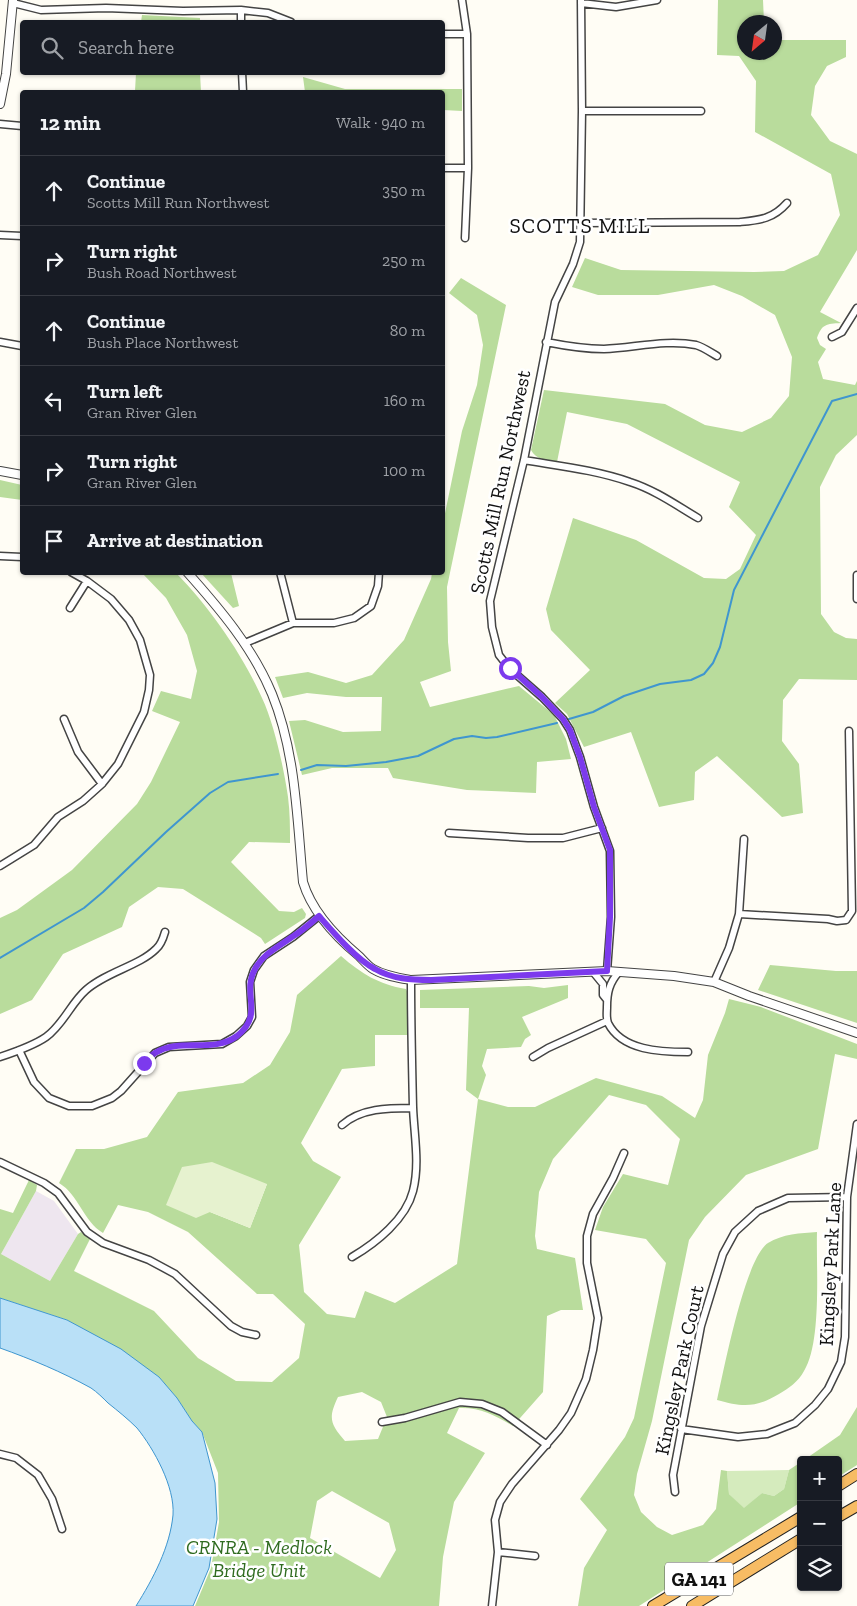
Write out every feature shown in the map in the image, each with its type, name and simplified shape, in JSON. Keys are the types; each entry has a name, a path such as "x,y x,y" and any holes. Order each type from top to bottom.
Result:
{"highway":[{"path":"842,1483 857,1474"},
{"path":"842,1491 857,1482"},
{"path":"842,1515 857,1506"},
{"name":"GA 141","path":"654,1606 797,1518"},
{"name":"GA 141","path":"692,1606 797,1541"}],"street":[{"path":"462,0 466,34 468,168 465,238"},
{"path":"581,1 616,7 657,0"},
{"name":"Scotts Mill Run Northwest","path":"581,1 580,242 573,264 555,302 524,460 490,601 492,627 500,655 510,668 563,719 570,730 610,850 610,917 607,971"},
{"path":"0,104 6,74 13,2 41,10 106,8 183,11 241,10 268,13 286,20"},
{"path":"241,10 241,20"},
{"path":"445,34 466,34"},
{"path":"242,75 243,90"},
{"path":"582,111 701,111"},
{"path":"0,124 20,126"},
{"path":"445,168 468,168"},
{"path":"580,222 740,222 758,220 778,213 787,203"},
{"path":"0,235 20,236"},
{"path":"832,337 842,332 857,308"},
{"path":"0,342 20,346"},
{"path":"546,342 578,348 602,349 670,342 698,345 717,356"},
{"path":"524,460 616,477 666,498 698,518"},
{"path":"0,471 20,475"},
{"path":"0,556 20,557"},
{"path":"0,866 34,845 58,817 83,801 102,784 118,764 144,712 150,675 140,640 130,620 111,599 76,575"},
{"path":"190,575 214,603 244,644 272,694 283,732 295,791 303,882 307,895 319,916 344,943 374,969 392,976 411,980 607,971 665,975 714,982 857,1033"},
{"path":"281,575 294,624"},
{"path":"244,644 294,624 334,623 354,618 371,606 380,575"},
{"path":"857,575 857,599"},
{"path":"70,608 87,581"},
{"path":"64,720 78,752 102,784"},
{"path":"739,914 818,918 837,921 846,920 849,917 852,911 849,731"},
{"path":"449,833 528,838 563,838 602,828"},
{"path":"714,982 729,948 739,914 744,839"},
{"path":"19,1050 34,1082 49,1098 69,1106 92,1106 112,1098 121,1091 155,1053 169,1047 222,1044 236,1036 247,1026 252,1018 250,982 254,970 264,956 293,937 319,916"},
{"path":"0,1057 46,1037 62,1021 86,990 114,972 156,950 162,942 165,932"},
{"path":"619,972 610,982 607,1000 608,1021 620,1038 633,1045 671,1052 688,1052"},
{"path":"594,973 602,982 603,995 607,1000"},
{"path":"352,1257 364,1250 400,1217 413,1191 416,1167 411,980"},
{"path":"533,1057 548,1048 608,1021"},
{"path":"342,1125 350,1118 359,1114 384,1108 413,1108"},
{"name":"Kingsley Park Lane","path":"682,1429 738,1437 767,1434 795,1423 815,1406 828,1389 841,1362 845,1337 847,1197 857,1124"},
{"path":"492,1606 498,1552 494,1520 500,1502 512,1484 547,1445 571,1413 579,1396 593,1350 598,1318 587,1263 587,1236 593,1214 613,1178 624,1153"},
{"path":"0,1162 44,1183 58,1193 87,1232 103,1243 149,1260 175,1274 231,1326 242,1332 256,1335"},
{"path":"850,1180 857,1181"},
{"name":"Kingsley Park Court","path":"675,1492 673,1475 701,1326 724,1254 735,1232 758,1211 788,1198 847,1197"},
{"path":"382,1422 405,1418 460,1402 482,1404 502,1412 547,1445"},
{"path":"0,1454 16,1458 38,1475 52,1499 62,1529"},
{"path":"498,1552 535,1556"}],"shaded area":[{"path":"36,1191 54,1201 78,1234 50,1281 1,1254"}],"green space":[{"path":"718,0 763,0 764,15 737,15 737,56 717,55"},
{"path":"142,15 200,18 200,20 141,20"},
{"path":"782,40 846,40 846,57 827,66 815,86 811,115 830,141 857,154 857,250 820,312 841,323 823,327 817,338 820,345 826,349 818,362 823,379 855,385 857,381 857,435 836,455 820,487 821,614 834,632 846,638 857,639 857,680 799,679 783,700 782,741 799,764 803,813 782,817 717,756 695,772 694,800 659,807 631,732 584,747 567,714 555,703 590,670 551,630 546,609 573,518 636,540 704,578 726,579 740,569 756,535 729,507 740,482 627,424 567,412 557,462 539,458 531,450 544,390 665,404 705,425 742,432 771,418 789,396 792,357 775,315 742,296 714,285 658,295 598,295 572,287 585,258 621,270 754,272 784,271 818,255 840,215 831,174 755,132 756,81 742,60 782,60"},
{"path":"136,75 200,75 201,90 135,90"},
{"path":"303,77 345,89 462,89 462,111 445,110 445,90 305,90"},
{"path":"461,278 506,305 447,587 448,642 451,671 420,682 430,707 519,686 554,715 566,739 571,759 537,762 536,793 467,790 393,778 388,768 332,768 302,775 289,721 305,720 343,732 381,731 382,697 346,697 307,693 283,698 275,677 308,672 346,683 372,675 404,640 432,575 445,575 445,513 462,431 477,385 483,345 477,315 449,293"},
{"path":"0,480 20,485 20,500 0,497"},
{"path":"144,575 178,575 201,600 235,648 262,698 278,746 284,773 289,803 290,843 249,842 231,862 279,911 294,912 302,908 306,914 305,918 265,944 261,938 183,889 158,887 129,907 122,927 63,954 32,1000 0,1014 0,918 17,910 72,870 137,804 151,782 180,722 152,711 161,691 191,699 197,671 187,635 166,598"},
{"path":"203,575 231,575 239,606 233,608"},
{"name":"CRNRA - Medlock Bridge Unit","path":"341,956 371,977 406,989 408,993 407,1035 375,1035 375,1066 342,1069 301,1143 313,1161 341,1177 299,1245 304,1292 327,1314 355,1318 365,1291 395,1303 457,1264 478,1099 508,1107 535,1107 596,1078 662,1096 695,1118 703,1100 708,1055 729,999 761,1007 857,1044 857,1059 835,1054 818,1149 746,1175 705,1217 689,1240 652,1421 637,1474 634,1495 641,1512 657,1527 672,1535 703,1525 716,1509 721,1470 727,1471 729,1494 744,1508 762,1493 774,1496 784,1489 789,1470 797,1465 797,1505 639,1606 578,1606 584,1568 607,1530 580,1499 625,1437 634,1418 666,1263 646,1239 595,1230 603,1207 623,1174 668,1185 680,1139 646,1105 609,1095 553,1159 539,1192 535,1236 537,1249 575,1258 583,1310 561,1310 547,1316 543,1392 513,1426 481,1411 459,1408 447,1433 485,1453 454,1502 443,1557 439,1606 195,1606 211,1568 219,1522 218,1473 202,1432 159,1377 67,1320 0,1298 0,1209 13,1213 29,1180 37,1185 36,1191 1,1254 50,1281 81,1232 90,1239 74,1271 154,1311 198,1358 236,1381 272,1382 299,1358 305,1324 273,1294 257,1294 188,1232 148,1212 118,1205 103,1233 90,1222 72,1194 59,1183 76,1149 104,1149 147,1137 178,1092 243,1083 270,1065 290,1032 297,995","holes":["267,1184 250,1228 210,1212","362,1392 381,1402 387,1417 378,1439 345,1441 336,1430 332,1420 333,1410 338,1397","332,1491 389,1523 396,1550 380,1578 310,1538 317,1501"]},
{"path":"770,965 857,971 857,1023 758,990"},
{"path":"568,985 568,998 522,1017 531,1035 525,1039 521,1047 487,1049 482,1066 486,1075 478,1099 466,1090 469,1008 420,1008 420,990 529,986 544,988"},
{"path":"212,1162 267,1184 250,1228 210,1212 196,1218 166,1205 182,1167"},
{"path":"817,1232 816,1324 810,1358 804,1371 790,1387 763,1402 742,1405 717,1400 736,1316 751,1270 759,1253 773,1240 792,1235"},
{"path":"857,1407 857,1465 842,1474 842,1456 810,1456 840,1435"},
{"path":"789,1470 784,1489 774,1496 762,1493 744,1509 729,1494 727,1471"}],"water":[{"path":"0,1298 67,1320 121,1349 159,1377 202,1432 215,1483 217,1519 209,1568 193,1606 136,1606 160,1562 171,1527 173,1504 162,1469 137,1428 98,1393 46,1366 0,1348"}],"waterway":[{"path":"569,719 593,712 624,696 660,684 691,680 704,674 713,663 720,647 734,590 832,401 857,394"},
{"path":"301,770 317,765 346,766 386,762 418,756 454,739 472,736 497,737 557,723"},
{"path":"0,958 84,908 210,793 228,782 278,774"}],"district":[{"name":"SCOTTS MILL","path":"580,225"}],"route":[{"path":"144,1063 155,1053 169,1047 222,1044 236,1036 247,1026 252,1018 250,982 254,970 264,956 293,937 319,916 344,943 374,969 392,976 411,980 607,971 610,917 610,850 594,807 580,757 570,730 563,719 542,697 510,668"}]}
